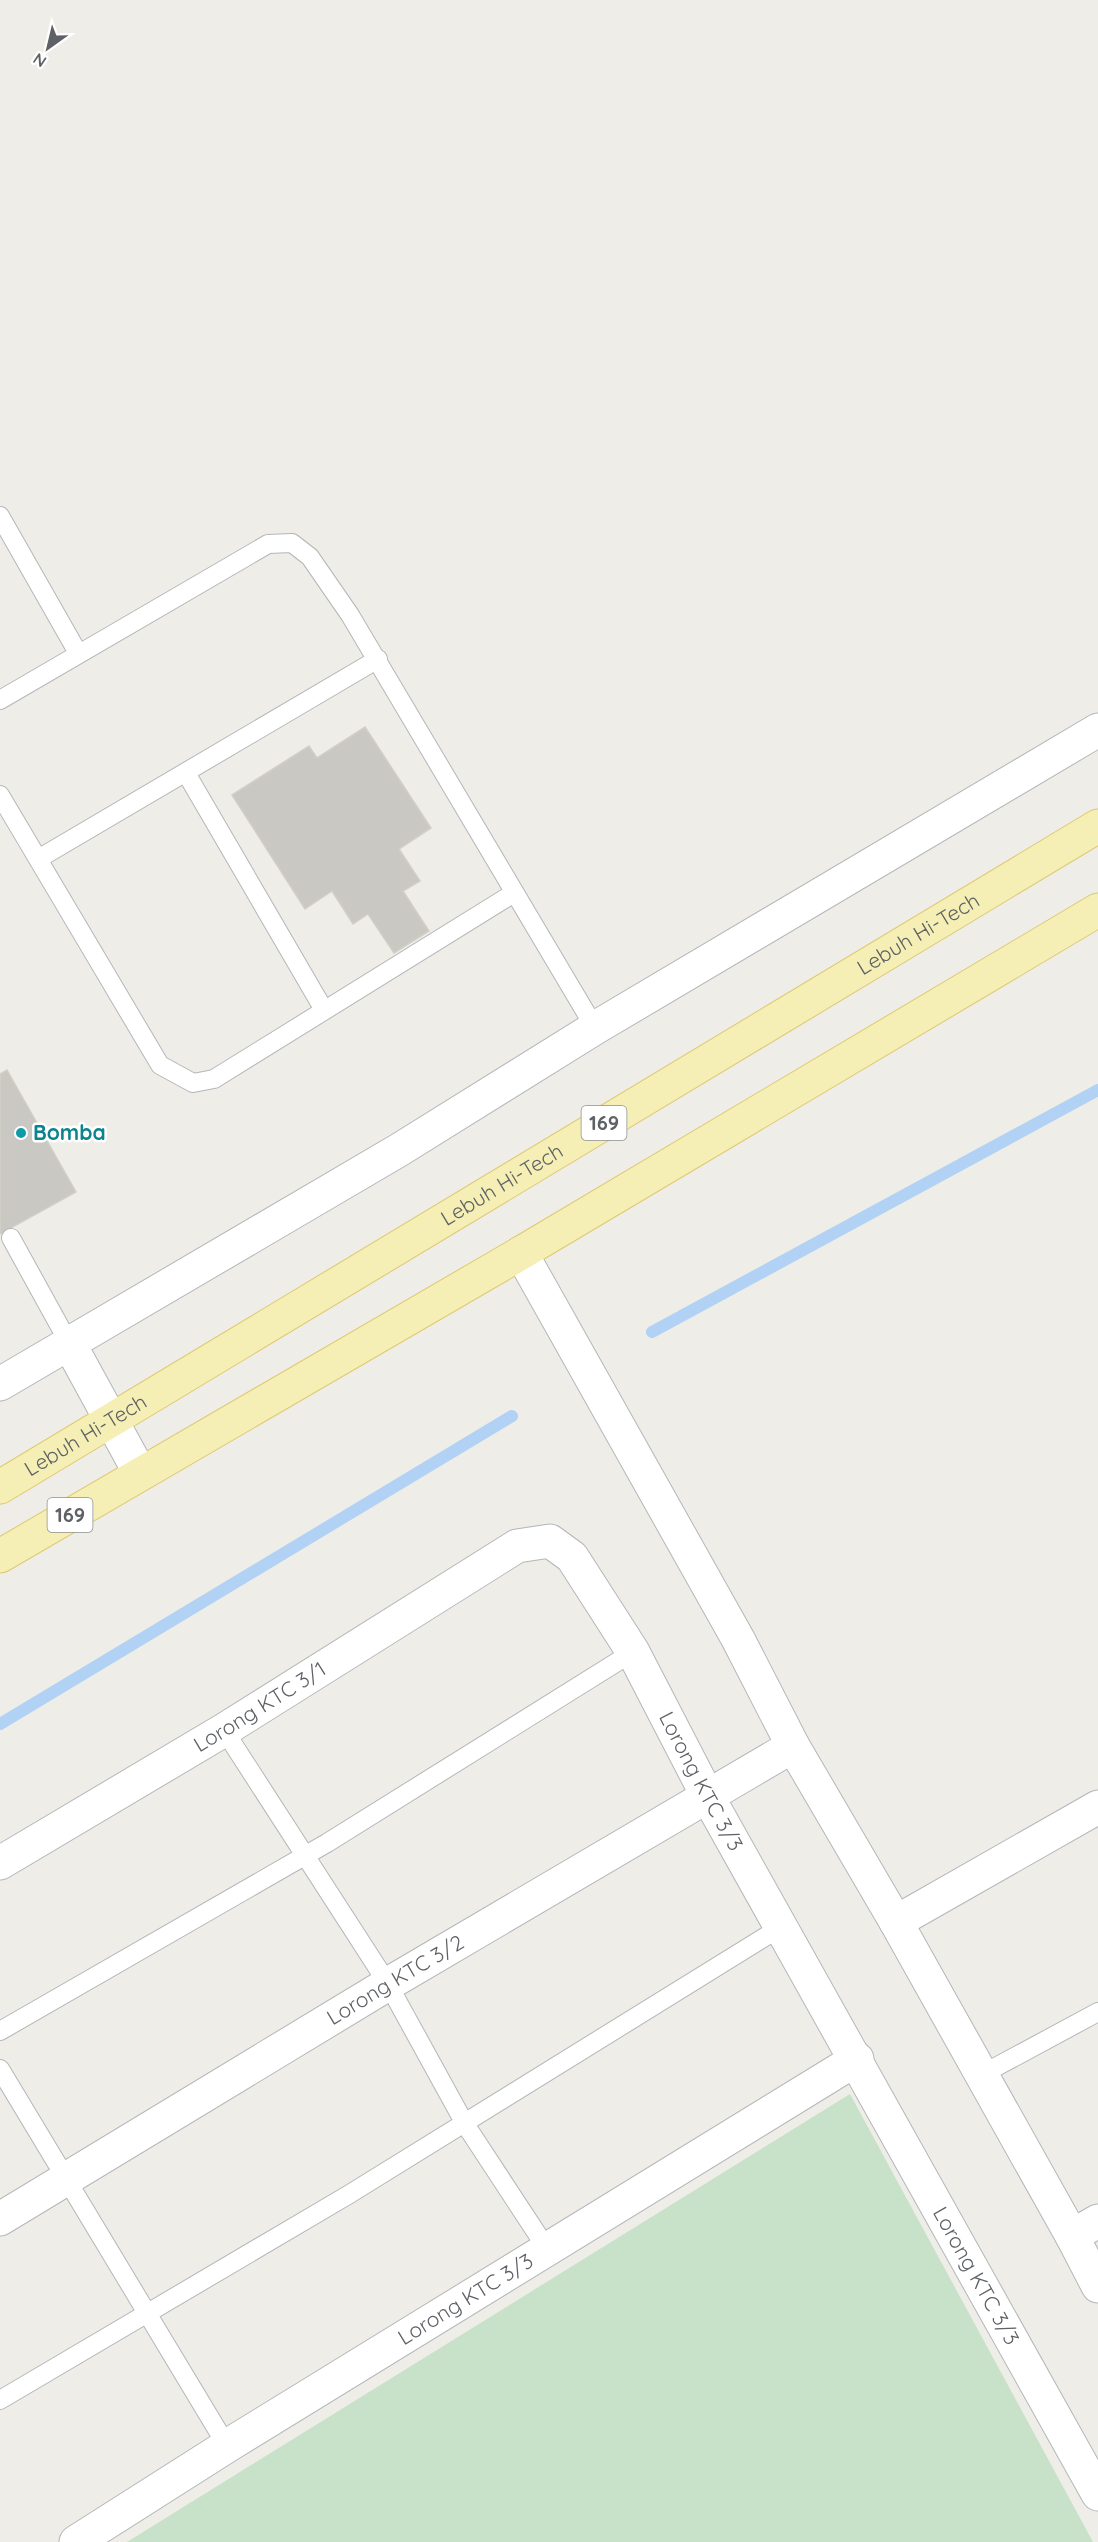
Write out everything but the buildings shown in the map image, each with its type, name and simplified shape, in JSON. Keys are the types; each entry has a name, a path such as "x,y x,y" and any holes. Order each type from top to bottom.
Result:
{"main road":[{"name":"Lebuh Hi-Tech","path":"0,1487 111,1418 1098,826"},
{"name":"169","path":"0,1556 521,1253 1098,910"}],"street":[{"path":"0,1384 399,1150 595,1028 1098,730"},
{"path":"521,1253 738,1639 793,1746 896,1922 981,2075 1085,2228 1098,2286"},
{"path":"70,1345 140,1473"},
{"name":"Lorong KTC 3/3","path":"518,1546 550,1541 572,1557 633,1652 708,1797 857,2059 1098,2494"},
{"name":"Lorong KTC 3/1","path":"0,1863 224,1730 518,1546"},
{"name":"Lorong KTC 3/2","path":"0,2219 388,1984 793,1746"},
{"path":"896,1922 1098,1807"},
{"name":"Lorong KTC 3/3","path":"76,2542 227,2446 857,2059"}],"lane":[{"path":"0,516 78,653"},
{"path":"0,700 268,544 292,543 310,557 378,659 595,1028"},
{"path":"38,859 378,659"},
{"path":"186,773 324,1010"},
{"path":"0,795 160,1065 193,1083 214,1078 514,893"},
{"path":"11,1238 70,1345"},
{"path":"0,2031 305,1855 633,1652"},
{"path":"224,1730 388,1984 465,2124 547,2249"},
{"path":"0,2400 348,2195 781,1927"},
{"path":"981,2075 1098,2012"},
{"path":"0,2069 227,2446"}],"green space":[{"path":"850,2094 1093,2542 127,2542"}],"waterway":[{"path":"652,1332 1098,1090"},
{"path":"0,1724 512,1416"}],"place":[{"name":"Bomba","path":"21,1133"}]}
